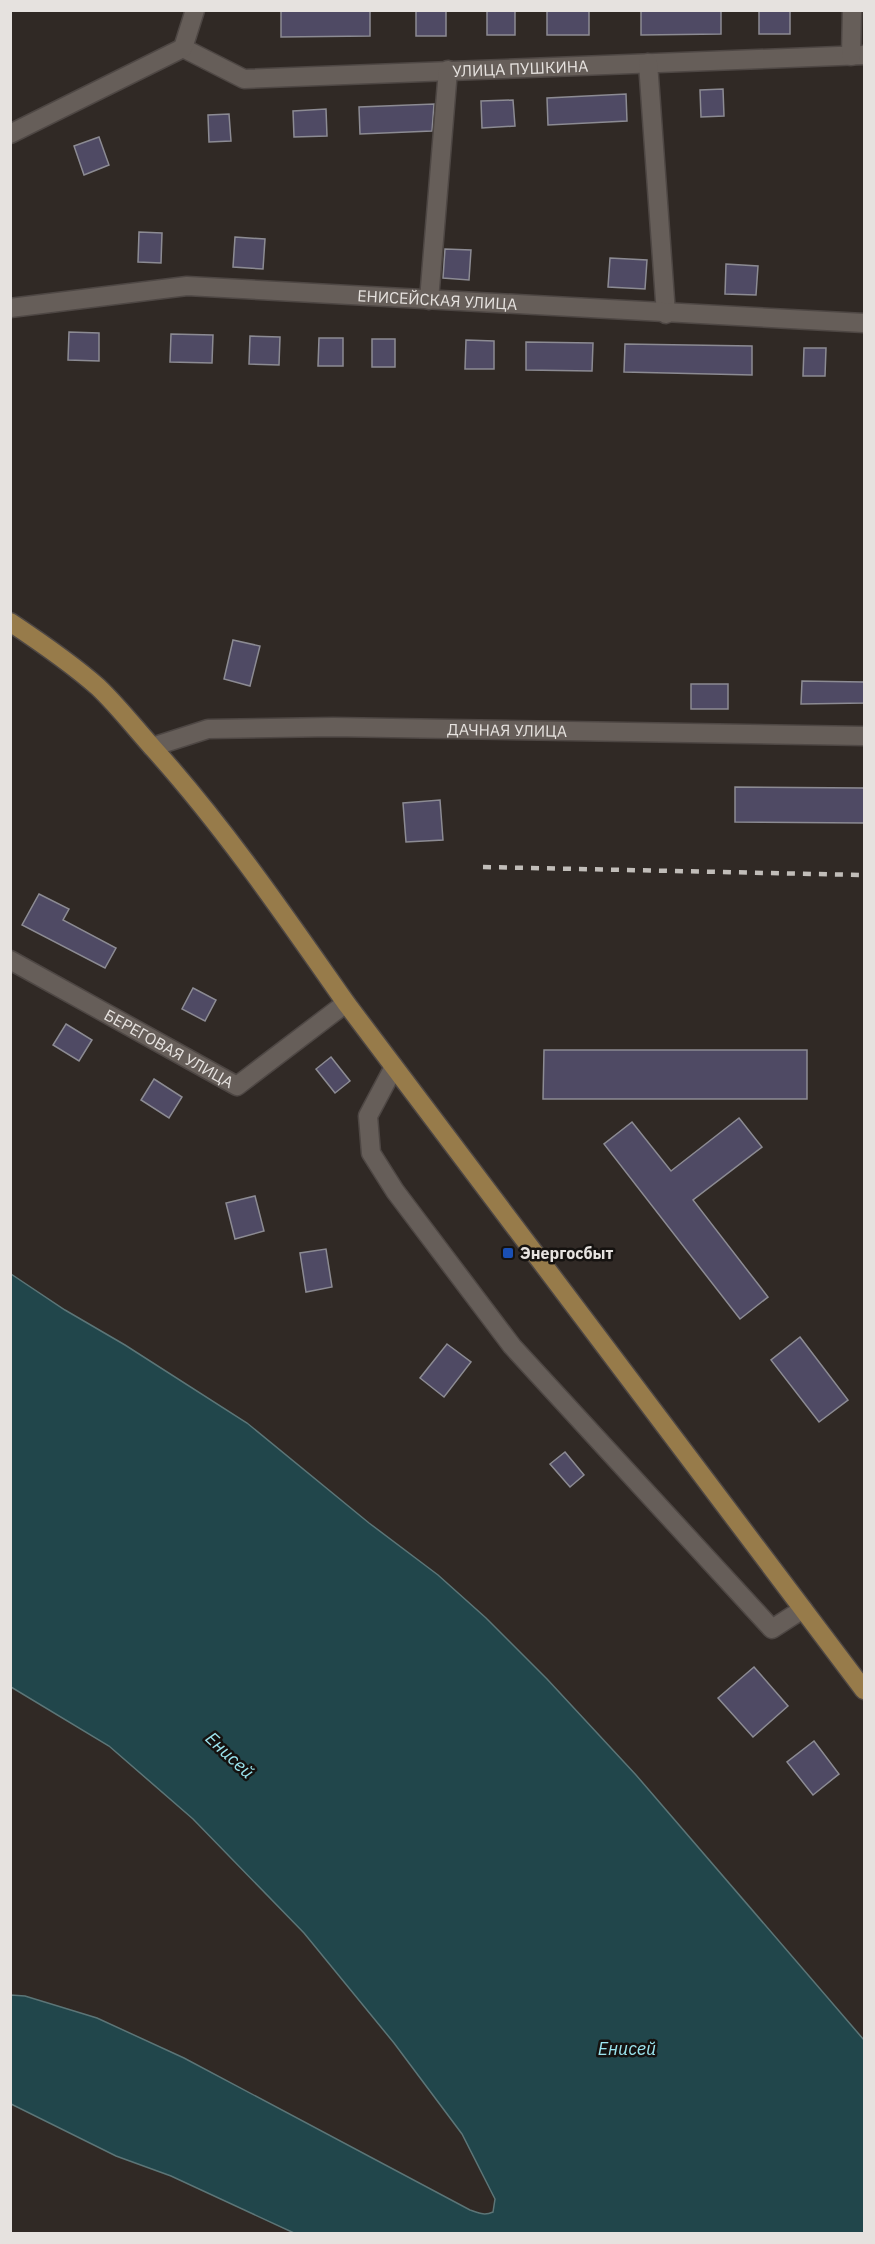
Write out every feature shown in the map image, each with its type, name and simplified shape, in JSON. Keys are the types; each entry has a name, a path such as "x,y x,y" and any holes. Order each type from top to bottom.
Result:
{"main road":[{"path":"10,622 99,688 215,821 346,1003 864,1690"}],"street":[{"path":"10,134 183,48 195,10"},
{"path":"852,10 858,56"},
{"name":"УЛИЦА ПУШКИНА","path":"183,48 244,79 858,56"},
{"path":"648,63 666,314"},
{"path":"429,300 448,70"},
{"name":"ЕНИСЕЙСКАЯ УЛИЦА","path":"10,308 187,286 666,314 864,323"},
{"name":"ДАЧНАЯ УЛИЦА","path":"152,747 208,729 255,728 344,727 864,736"},
{"name":"БЕРЕГОВАЯ УЛИЦА","path":"10,960 237,1086 346,1003"},
{"path":"394,1067 368,1116 371,1154 395,1191 498,1328 527,1364 772,1629 803,1609"}],"water":[{"name":"Енисей","path":"11,1274 247,1423 369,1523 438,1575 486,1618 547,1679 636,1775 864,2040 864,2233 294,2233 171,2176 116,2156 11,2104 11,1995 25,1996 97,2018 184,2058 470,2210 484,2214 493,2212 495,2199 462,2134 394,2043 304,1933 193,1819 109,1746 11,1687"}],"building":[{"path":"281,10 370,10 370,36 281,37"},
{"path":"416,10 446,10 446,36 416,36"},
{"path":"487,10 515,10 515,35 487,35"},
{"path":"547,10 589,10 589,35 547,35"},
{"path":"641,10 721,10 721,34 641,35"},
{"path":"759,10 790,10 790,34 759,34"},
{"path":"723,89 724,116 701,117 700,90"},
{"path":"626,94 627,121 548,125 547,98"},
{"path":"513,100 515,126 482,128 481,101"},
{"path":"434,104 432,131 360,134 359,107"},
{"path":"326,109 327,136 294,137 293,111"},
{"path":"229,114 231,141 209,142 208,115"},
{"path":"99,137 109,165 84,175 74,146"},
{"path":"139,232 162,233 161,263 138,262"},
{"path":"235,237 265,239 263,269 233,267"},
{"path":"445,249 471,250 469,280 443,278"},
{"path":"610,258 647,260 645,289 608,287"},
{"path":"726,264 758,266 756,295 725,294"},
{"path":"69,332 99,333 99,361 68,360"},
{"path":"171,334 213,335 212,363 170,362"},
{"path":"250,336 280,337 279,365 249,364"},
{"path":"319,338 343,338 343,366 318,366"},
{"path":"372,339 395,339 395,367 372,367"},
{"path":"466,340 494,341 494,369 465,369"},
{"path":"526,342 593,343 592,371 526,370"},
{"path":"625,344 752,346 752,375 624,372"},
{"path":"804,348 826,348 825,376 803,376"},
{"path":"233,640 260,646 250,686 224,679"},
{"path":"802,681 864,682 864,703 801,704"},
{"path":"691,684 728,684 728,709 691,709"},
{"path":"735,787 864,788 864,823 735,822"},
{"path":"440,800 443,840 406,842 403,803"},
{"path":"39,894 69,909 63,920 116,948 105,968 22,925"},
{"path":"193,988 216,1000 205,1021 182,1009"},
{"path":"66,1024 92,1040 79,1061 53,1045"},
{"path":"544,1050 807,1050 807,1099 543,1099"},
{"path":"331,1057 350,1081 335,1093 316,1069"},
{"path":"154,1079 182,1097 169,1118 141,1100"},
{"path":"739,1118 762,1147 693,1200 768,1297 740,1319 604,1144 632,1122 671,1171"},
{"path":"255,1196 264,1231 235,1239 226,1203"},
{"path":"326,1249 332,1287 306,1292 300,1253"},
{"path":"800,1337 848,1400 819,1422 771,1360"},
{"path":"447,1344 471,1362 444,1397 420,1378"},
{"path":"565,1452 584,1475 570,1487 550,1464"},
{"path":"754,1667 788,1706 753,1737 718,1698"},
{"path":"814,1741 839,1774 813,1795 787,1762"}],"railway":[{"path":"483,867 864,875"}],"place":[{"name":"Энергосбыт","path":"508,1253"}]}
